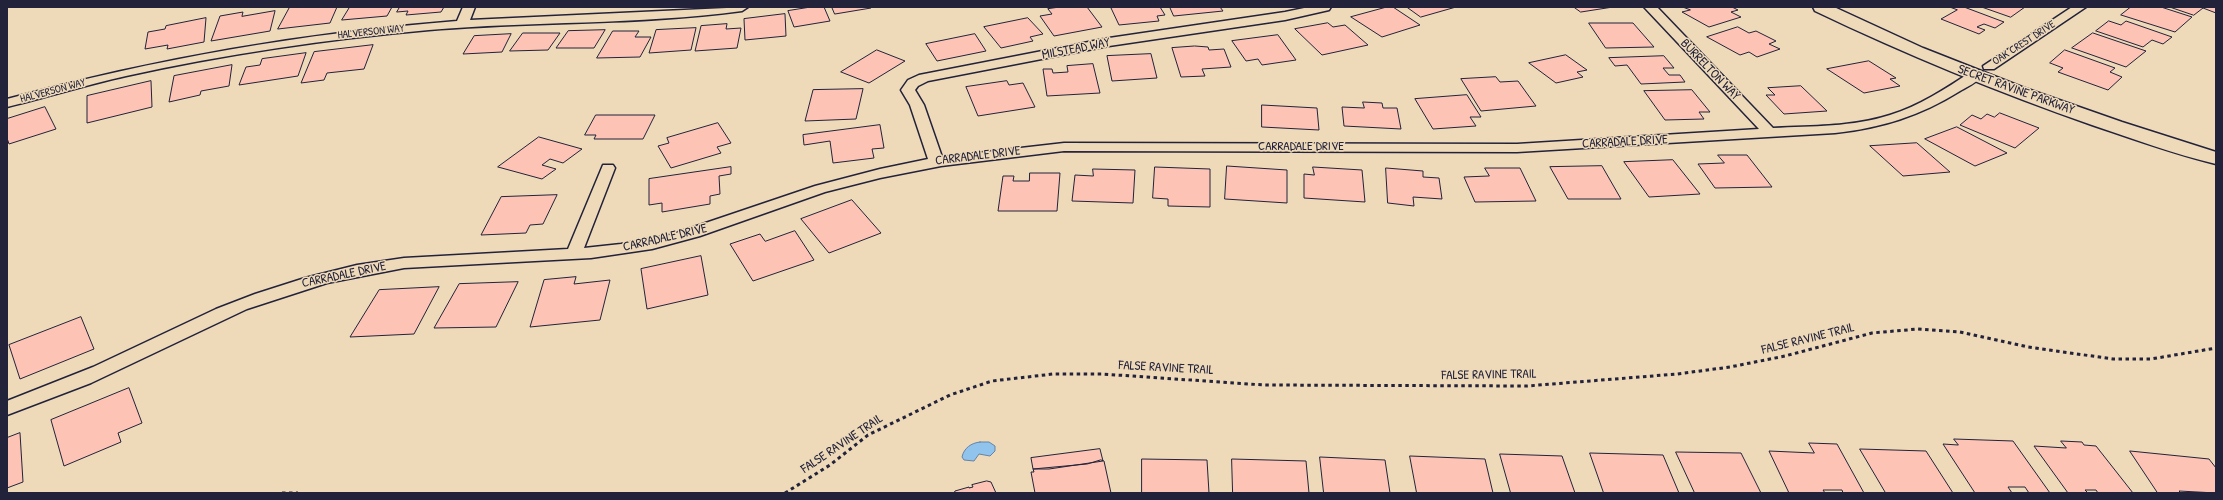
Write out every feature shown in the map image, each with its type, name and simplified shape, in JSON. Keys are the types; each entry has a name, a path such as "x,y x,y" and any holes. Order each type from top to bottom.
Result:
{"main road":[{"name":"SECRET RAVINE PARKWAY","path":"1821,7 1894,42 1982,71"},
{"name":"SECRET RAVINE PARKWAY","path":"1850,7 1909,34 1982,71 2073,111 2202,146 2216,158"}],"street":[{"path":"462,24 469,7"},
{"name":"HALVERSON WAY","path":"7,103 140,69 243,49 340,35 562,17 665,16 742,7"},
{"name":"MILSTEAD WAY","path":"936,161 917,105 908,90 913,83 924,78 1109,42 1285,16 1325,7"},
{"name":"BURRELTON WAY","path":"1650,7 1770,133"},
{"name":"OAK CREST DRIVE","path":"1982,71 2080,7"},
{"name":"CARRADALE DRIVE","path":"7,408 82,380 223,312 303,284 354,271 405,263 574,253 628,248 674,238 717,225 816,190 868,176 936,161 992,154 1064,148 1517,148 1859,127 1892,120 1924,108 1982,71"},
{"path":"574,253 608,168"}],"path":[{"name":"FALSE RAVINE TRAIL","path":"785,493 830,465 868,435 912,412 950,395 992,381 1053,374 1102,374 1279,385 1527,386 1677,374 1730,367 1793,354 1872,333 1918,329 1960,332 2028,347 2113,359 2151,359 2216,348"},
{"path":"282,493 298,493"}],"water":[{"path":"980,442 989,442 995,446 995,451 990,456 979,454 974,461 964,460 962,457 966,449 971,445"}],"building":[{"path":"290,7 337,7 330,23 278,29"},
{"path":"350,7 392,7 387,16 342,20"},
{"path":"400,7 444,7 441,12 406,15 408,11 397,12"},
{"path":"811,7 824,7 830,21 794,27 788,11"},
{"path":"832,7 870,7 871,8 835,14"},
{"path":"1060,7 1087,7 1102,27 1054,36 1040,16 1052,14 1048,9"},
{"path":"1160,7 1165,15 1157,16 1159,21 1119,25 1111,8"},
{"path":"1170,7 1220,7 1223,11 1174,16"},
{"path":"1387,7 1393,7 1420,25 1382,37 1351,17"},
{"path":"1407,7 1456,7 1421,17"},
{"path":"1574,7 1613,7 1581,12"},
{"path":"1683,7 1732,7 1738,10 1731,12 1741,17 1709,27 1682,12 1690,10"},
{"path":"1950,7 1964,7 2004,22 1995,28 1984,24 1979,26 1977,27 1985,30 1979,34 1941,19 1957,10"},
{"path":"1982,7 2025,7 2011,17"},
{"path":"2131,7 2161,7 2192,17 2175,32 2121,15"},
{"path":"2170,7 2216,7 2216,13 2203,8 2194,15"},
{"path":"275,11 270,31 211,41 220,16 243,12 242,16"},
{"path":"785,14 786,36 745,40 744,19"},
{"path":"206,18 204,42 167,49 168,45 145,49 148,32 165,29 166,26"},
{"path":"1028,18 1043,34 1030,37 1033,41 1001,48 984,27"},
{"path":"2109,21 2121,25 2126,21 2172,37 2163,44 2152,40 2143,47 2096,31"},
{"path":"1328,23 1333,27 1345,25 1368,45 1322,55 1295,29"},
{"path":"1589,23 1633,23 1654,47 1606,48"},
{"path":"727,24 726,29 741,28 737,48 695,51 701,26"},
{"path":"1738,27 1749,33 1756,31 1776,41 1769,44 1780,49 1757,57 1749,52 1740,55 1707,37"},
{"path":"696,28 691,50 649,53 656,30"},
{"path":"605,30 594,48 556,48 568,31"},
{"path":"613,31 639,31 635,37 651,37 640,57 597,58"},
{"path":"523,33 560,33 548,50 510,51"},
{"path":"2093,33 2146,51 2126,67 2072,48"},
{"path":"511,34 502,52 463,54 474,36"},
{"path":"975,34 986,51 937,61 926,44"},
{"path":"1278,35 1296,60 1262,65 1258,59 1246,61 1232,41"},
{"path":"373,45 364,69 327,73 324,80 301,83 314,52"},
{"path":"1195,46 1208,47 1209,50 1224,49 1231,67 1202,69 1205,76 1181,77 1172,48"},
{"path":"877,50 905,61 869,83 841,72"},
{"path":"2065,50 2115,68 2110,72 2122,77 2108,90 2058,72 2063,68 2050,63"},
{"path":"306,53 298,76 239,85 246,67 260,65 262,59"},
{"path":"1151,54 1157,78 1112,81 1107,56"},
{"path":"1566,55 1587,70 1577,72 1583,77 1556,83 1529,63"},
{"path":"1664,56 1674,68 1663,68 1669,75 1680,75 1685,82 1641,84 1627,65 1615,66 1609,58"},
{"path":"1869,61 1896,78 1890,79 1900,86 1864,93 1827,69"},
{"path":"1093,64 1100,93 1047,96 1043,69 1052,69 1053,73 1068,72 1067,66"},
{"path":"232,65 229,86 201,91 200,95 169,102 174,76"},
{"path":"1496,77 1500,82 1518,81 1536,106 1481,111 1461,79"},
{"path":"151,81 152,107 87,123 87,96"},
{"path":"1007,81 1009,85 1023,83 1035,107 978,116 966,87"},
{"path":"1801,86 1827,111 1784,114 1766,95 1775,95 1768,88"},
{"path":"863,89 856,119 805,121 813,90"},
{"path":"1692,90 1710,112 1699,112 1704,119 1665,120 1644,91"},
{"path":"1467,95 1481,117 1470,117 1476,126 1433,129 1415,99"},
{"path":"1363,102 1382,103 1383,108 1397,108 1401,129 1344,126 1342,107 1364,108"},
{"path":"1262,105 1317,108 1319,130 1262,127"},
{"path":"45,107 56,129 9,144 7,138 7,119"},
{"path":"2000,113 2039,128 2015,148 1960,125 1972,115 1981,119 1987,114 1994,117"},
{"path":"596,115 655,115 643,139 594,139 596,135 585,135"},
{"path":"718,123 731,143 717,147 721,153 671,168 658,146 669,143 667,138"},
{"path":"880,125 884,148 872,149 874,158 833,163 830,141 804,145 803,135"},
{"path":"1957,127 2007,153 1975,166 1925,139"},
{"path":"539,137 582,149 563,163 550,159 542,165 556,169 542,179 498,167"},
{"path":"1917,143 1950,172 1903,176 1870,146"},
{"path":"1718,155 1747,155 1772,187 1715,188 1698,164 1724,163"},
{"path":"1673,160 1700,194 1649,197 1624,162"},
{"path":"1227,166 1287,170 1287,203 1225,199"},
{"path":"1602,166 1621,199 1568,199 1550,167"},
{"path":"731,167 731,174 719,176 720,194 710,196 710,204 662,212 662,203 649,205 649,179"},
{"path":"1155,167 1210,169 1210,207 1168,206 1168,199 1153,198"},
{"path":"1313,167 1362,170 1365,202 1304,198 1304,174 1314,175"},
{"path":"1386,168 1423,171 1423,177 1439,178 1442,199 1413,197 1414,206 1388,203"},
{"path":"1485,168 1520,168 1536,201 1475,202 1464,177 1489,176"},
{"path":"1093,169 1135,170 1133,203 1072,201 1075,175 1093,176"},
{"path":"1030,173 1060,173 1057,211 998,211 1003,176 1014,176 1013,181 1029,181"},
{"path":"557,195 543,224 530,225 526,233 481,235 501,197"},
{"path":"852,200 881,233 829,253 801,219"},
{"path":"795,231 814,260 753,281 730,244 760,234 765,241"},
{"path":"701,256 708,295 647,309 641,269"},
{"path":"576,277 574,284 610,280 600,320 530,327 544,280"},
{"path":"518,282 496,327 434,328 459,284"},
{"path":"439,287 414,334 350,337 379,290"},
{"path":"81,317 94,349 20,379 9,345"},
{"path":"129,388 142,423 118,433 121,442 64,466 51,420"},
{"path":"20,433 23,482 7,488 7,438"},
{"path":"1954,439 2013,441 2050,493 2029,493 2025,487 2008,487 2012,493 1975,493 1943,444 1958,445"},
{"path":"2061,441 2082,442 2084,445 2096,446 2133,493 2098,493 2096,490 2085,490 2088,493 2068,493 2034,446 2066,448"},
{"path":"1809,443 1837,444 1864,493 1843,493 1842,490 1823,490 1825,493 1789,493 1769,451 1814,453"},
{"path":"1100,449 1103,461 1049,469 1033,469 1031,458"},
{"path":"1860,449 1926,451 1953,493 1886,493"},
{"path":"2130,451 2209,459 2216,468 2216,493 2179,491 2181,493 2158,493"},
{"path":"1676,452 1741,453 1761,493 1695,493"},
{"path":"1590,453 1663,455 1679,493 1604,493"},
{"path":"1500,454 1562,456 1575,493 1511,493"},
{"path":"1410,456 1485,459 1493,493 1417,493"},
{"path":"1320,457 1385,460 1390,493 1324,493"},
{"path":"1142,459 1207,460 1209,493 1142,493"},
{"path":"1232,459 1306,461 1309,493 1233,493"},
{"path":"1101,460 1104,461 1111,493 1035,493 1031,472 1034,472 1033,469 1087,464"},
{"path":"987,481 991,482 996,493 954,493 955,491 973,487 972,485"}]}
